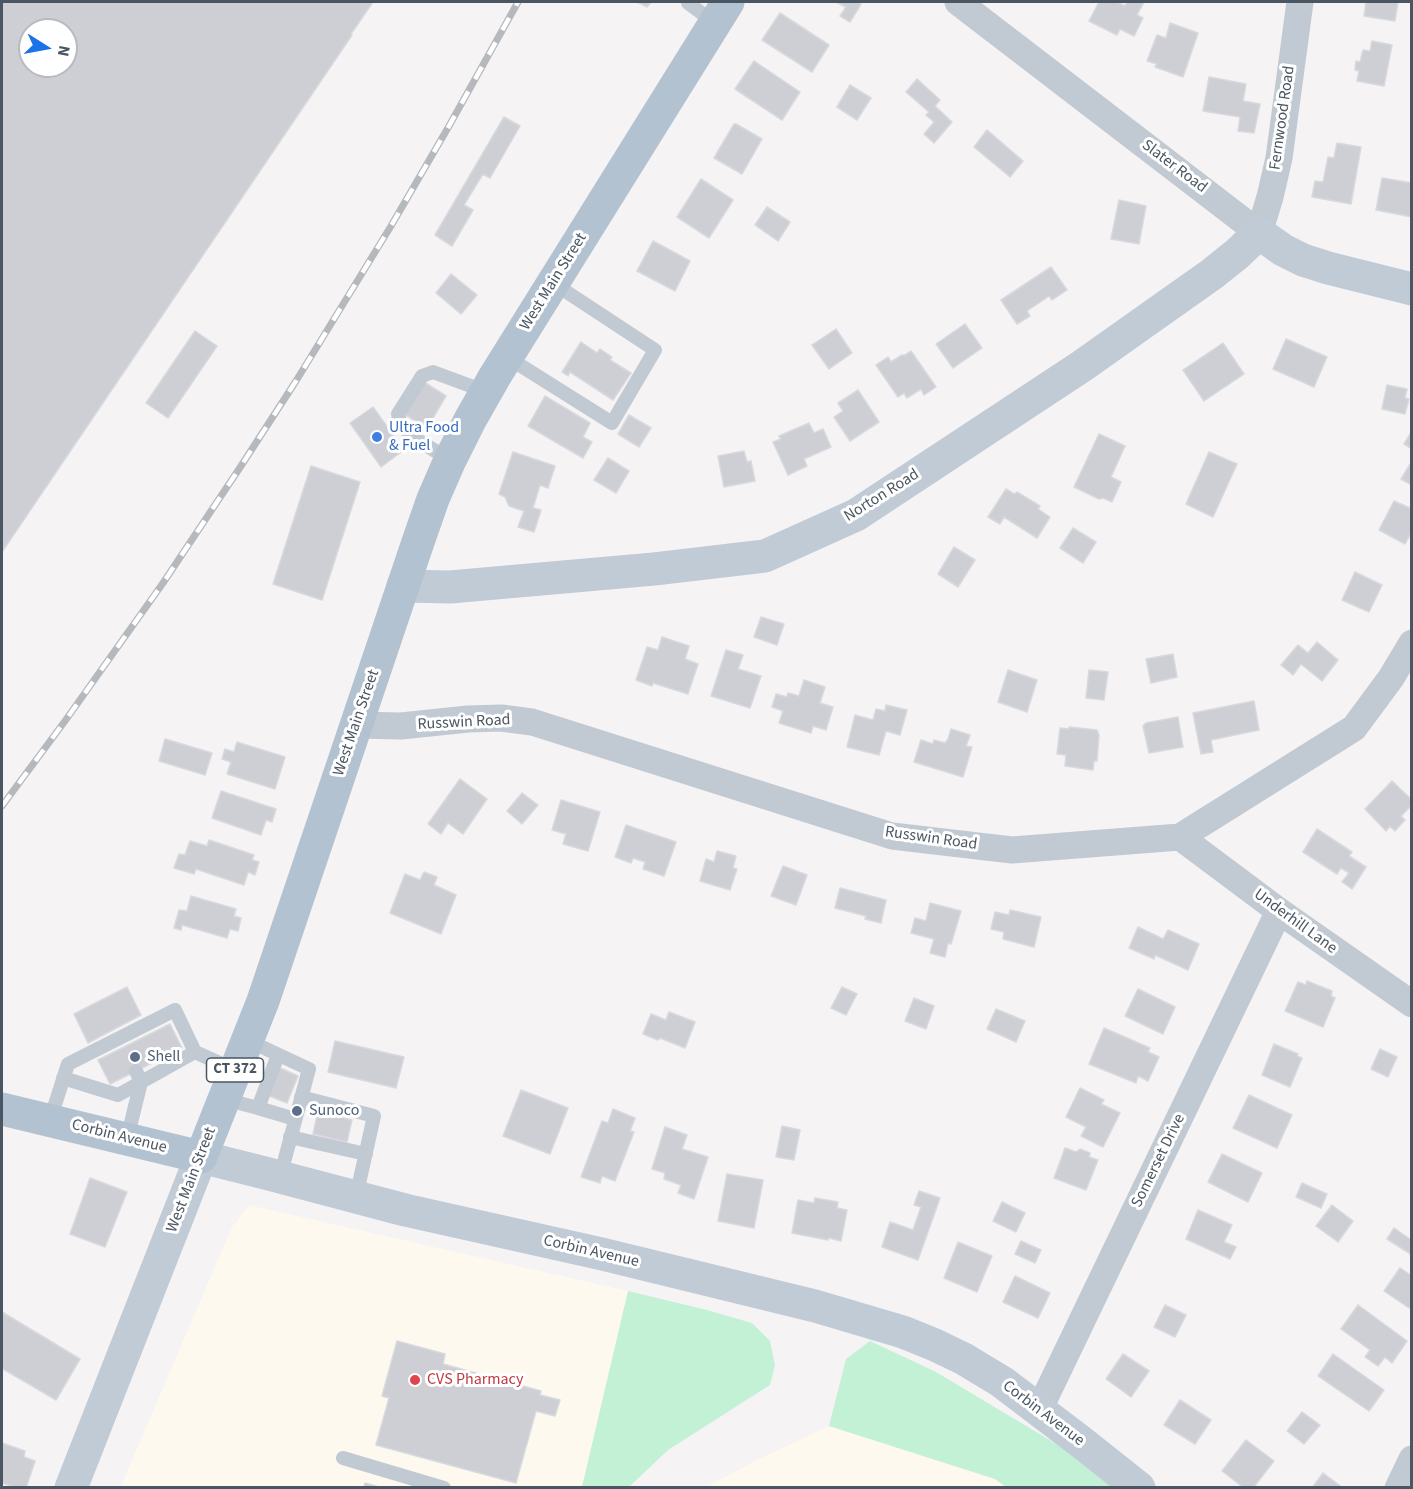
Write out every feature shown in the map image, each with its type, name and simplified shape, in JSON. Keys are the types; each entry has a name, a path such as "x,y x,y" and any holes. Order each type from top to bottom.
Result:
{"main road":[{"name":"West Main Street","path":"71,1488 272,975 403,586 450,460 507,357 722,12"},
{"name":"Slater Road","path":"1259,232 1283,250 1303,260 1412,289"},
{"name":"Norton Road","path":"403,586 450,587 654,569 765,556 856,515 1082,366 1238,255 1259,232"},
{"name":"Corbin Avenue","path":"2,1109 201,1157 405,1210 602,1254 816,1306 903,1332 963,1359 1002,1382 1139,1488"}],"street":[{"name":"Slater Road","path":"958,2 1259,232"},
{"name":"Fernwood Road","path":"1259,232 1279,158 1299,2"},
{"name":"Russwin Road","path":"356,725 401,726 501,718 532,722 892,836 1012,850 1180,837 1354,729 1401,673 1412,643"},
{"name":"Underhill Lane","path":"1180,837 1279,911 1412,1004"},
{"name":"Somerset Drive","path":"1039,1410 1279,911"},
{"path":"1398,1488 1412,1459"}],"lane":[{"path":"688,2 722,12"},
{"path":"507,357 612,423 654,350 554,284"},
{"path":"450,460 416,439 401,426 398,414 422,376 433,372 486,392"},
{"path":"50,1120 68,1064 121,1043 157,1025 175,1010 195,1052 229,1084 258,1108 295,1119"},
{"path":"247,1040 309,1069 280,1177"},
{"path":"63,1078 118,1095 138,1077 173,1058 195,1052"},
{"path":"258,1108 278,1055"},
{"path":"127,1139 138,1077"},
{"path":"301,1098 374,1116 356,1197"},
{"path":"290,1137 366,1154"},
{"path":"343,1458 444,1488"}],"shaded area":[{"path":"249,1205 628,1291 582,1487 120,1488 232,1227"},
{"path":"829,1426 995,1479 1006,1487 704,1488"}],"green space":[{"path":"628,1291 752,1323 770,1341 775,1365 770,1385 668,1450 629,1487 582,1487"},
{"path":"870,1341 936,1372 1073,1454 1114,1487 1006,1487 995,1479 829,1426 846,1359"}],"building":[{"path":"2,2 373,2 2,552"},
{"path":"637,2 651,2 647,7"},
{"path":"836,2 861,4 850,22 840,16 846,7"},
{"path":"1099,2 1117,2 1125,6 1127,2 1144,2 1137,15 1143,18 1134,36 1120,29 1117,35 1089,21"},
{"path":"1366,2 1398,2 1395,21 1364,16"},
{"path":"780,13 829,45 812,72 762,40"},
{"path":"1170,23 1198,33 1183,77 1155,67 1157,64 1147,61 1157,35 1166,38"},
{"path":"1372,41 1392,45 1384,86 1357,81 1359,71 1355,70 1356,61 1360,62 1363,50 1370,51"},
{"path":"754,61 800,92 782,120 735,89"},
{"path":"1209,77 1246,84 1243,101 1260,104 1254,133 1238,131 1240,117 1203,111"},
{"path":"917,79 940,100 935,106 952,122 934,143 924,134 934,122 926,115 929,112 906,92"},
{"path":"850,85 871,98 857,120 837,107"},
{"path":"504,117 520,126 490,178 483,174 464,205 473,210 452,246 435,235"},
{"path":"734,124 762,139 742,174 714,158"},
{"path":"987,130 1023,161 1010,177 974,147"},
{"path":"1337,143 1361,147 1351,204 1312,197 1315,181 1323,182 1328,157 1334,158"},
{"path":"1382,178 1412,183 1412,217 1376,210"},
{"path":"701,179 733,200 709,238 677,217"},
{"path":"1119,200 1146,206 1139,244 1111,239"},
{"path":"767,207 790,222 778,241 755,225"},
{"path":"653,241 690,261 675,291 637,271"},
{"path":"1051,267 1067,290 1052,300 1049,296 1027,311 1030,316 1017,324 1001,300"},
{"path":"451,274 477,295 461,314 436,293"},
{"path":"965,324 982,348 953,368 936,344"},
{"path":"836,329 852,353 829,369 812,345"},
{"path":"195,331 217,346 168,418 146,403"},
{"path":"1286,339 1327,357 1314,387 1273,369"},
{"path":"581,342 597,353 600,349 612,357 610,360 631,373 613,400 570,372 568,376 562,372"},
{"path":"1223,343 1244,374 1204,401 1183,370"},
{"path":"911,351 936,387 924,395 921,389 907,398 904,393 898,397 876,365 888,357 891,362"},
{"name":"Ultra Food & Fuel","path":"424,382 446,396 427,428 404,414"},
{"path":"1387,385 1407,389 1405,398 1409,399 1405,414 1382,409"},
{"path":"858,390 879,422 850,441 834,417 843,411 838,403"},
{"path":"545,396 590,423 583,437 592,442 583,458 528,426"},
{"name":"Ultra Food & Fuel","path":"373,407 404,450 381,467 350,423"},
{"path":"629,415 651,428 639,447 618,434"},
{"path":"809,423 814,433 823,429 831,447 804,459 807,466 788,475 773,442 781,439 779,436"},
{"path":"1412,431 1412,449 1404,444"},
{"path":"1099,434 1125,446 1111,477 1121,482 1112,502 1103,498 1099,499 1074,487"},
{"path":"744,451 747,462 751,461 755,481 724,487 718,456"},
{"path":"513,452 555,466 548,488 540,485 533,508 541,510 534,532 518,527 524,511 509,506 505,497 499,494"},
{"path":"1209,452 1237,464 1213,517 1186,504"},
{"path":"608,458 629,471 616,493 594,480"},
{"path":"1412,461 1412,485 1401,479"},
{"path":"311,466 360,482 322,600 273,584"},
{"path":"1006,489 1014,494 1017,492 1040,506 1038,509 1050,517 1037,538 1004,517 1000,524 988,517"},
{"path":"1394,501 1412,509 1412,531 1405,544 1379,530"},
{"path":"1073,528 1096,542 1083,563 1060,548"},
{"path":"954,547 975,560 958,587 938,574"},
{"path":"1355,572 1382,585 1369,612 1342,600"},
{"path":"761,617 784,624 777,645 754,637"},
{"path":"662,637 689,646 685,659 698,664 688,694 636,680 647,647 658,650"},
{"path":"1317,642 1338,660 1322,681 1301,664 1293,675 1281,665 1298,645 1308,653"},
{"path":"726,650 743,655 738,669 761,676 750,708 711,696"},
{"path":"1173,654 1177,677 1151,683 1146,659"},
{"path":"1008,670 1037,680 1027,712 998,702"},
{"path":"1089,670 1108,672 1104,700 1086,698"},
{"path":"804,680 825,687 820,703 833,707 826,730 813,726 811,733 779,723 783,711 772,707 776,694 787,697 788,693 799,696"},
{"path":"1254,701 1259,730 1211,740 1213,752 1201,754 1193,713"},
{"path":"886,705 907,710 900,735 886,731 879,755 847,747 855,715 873,720 876,709 885,711"},
{"path":"1178,717 1183,747 1149,753 1143,726 1146,723"},
{"path":"1069,727 1097,730 1099,735 1097,761 1094,761 1093,770 1065,766 1066,755 1057,754 1060,728 1069,729"},
{"path":"951,729 970,735 966,746 972,747 963,777 914,762 921,740 933,744 934,740 945,743"},
{"path":"165,739 212,753 205,775 159,761"},
{"path":"237,742 285,757 275,789 227,774 231,762 222,759 225,749 234,752"},
{"path":"460,779 487,799 463,834 448,823 441,834 428,824"},
{"path":"1392,781 1412,800 1412,805 1401,816 1405,820 1395,831 1390,826 1386,831 1365,809"},
{"path":"221,791 276,809 272,822 266,820 261,835 212,818"},
{"path":"522,793 538,805 522,824 507,811"},
{"path":"561,800 600,812 588,851 563,844 566,834 552,830"},
{"path":"626,825 676,842 664,876 643,869 645,862 633,858 631,863 615,857"},
{"path":"1317,829 1352,852 1349,856 1366,867 1352,889 1342,882 1349,873 1341,868 1337,874 1303,852"},
{"path":"209,840 254,855 252,860 259,862 255,875 248,872 244,885 196,869 194,874 174,868 179,854 185,855 190,841 207,846"},
{"path":"717,851 736,856 733,868 737,869 730,890 700,881 706,859 714,862"},
{"path":"783,866 807,875 796,905 771,896"},
{"path":"424,872 437,877 434,885 456,895 441,934 390,913 405,874 420,880"},
{"path":"840,888 886,900 881,923 865,919 866,916 835,908"},
{"path":"191,896 236,909 234,916 241,918 238,931 230,929 227,938 182,925 181,930 174,928 179,910 187,911"},
{"path":"930,903 961,911 945,957 930,953 934,939 911,933 915,918 926,921"},
{"path":"1010,910 1041,917 1034,947 1003,939 1004,932 991,929 995,912 1009,915"},
{"path":"1138,927 1163,939 1168,930 1199,944 1188,970 1155,955 1154,959 1129,948"},
{"path":"1307,981 1332,991 1331,996 1335,998 1323,1027 1285,1011 1298,982 1306,985"},
{"path":"127,987 141,1015 88,1043 74,1014"},
{"path":"842,987 857,994 846,1015 831,1008"},
{"path":"1138,989 1175,1007 1163,1034 1125,1016"},
{"path":"914,998 934,1006 926,1029 905,1021"},
{"path":"996,1009 1025,1021 1016,1042 987,1029"},
{"path":"669,1012 695,1022 685,1048 643,1034 651,1014 666,1020"},
{"name":"Shell","path":"170,1024 182,1048 110,1084 98,1060"},
{"path":"1104,1028 1150,1048 1148,1052 1159,1057 1148,1081 1138,1076 1136,1083 1089,1064"},
{"path":"335,1041 404,1057 396,1088 328,1072"},
{"path":"1274,1044 1302,1058 1290,1087 1262,1075"},
{"path":"1380,1049 1397,1057 1388,1077 1371,1069"},
{"path":"278,1067 298,1076 287,1103 267,1095"},
{"path":"1080,1088 1104,1100 1101,1104 1120,1113 1103,1147 1081,1136 1086,1127 1066,1117"},
{"path":"521,1090 568,1108 550,1154 503,1136"},
{"path":"1249,1095 1292,1115 1277,1148 1233,1128"},
{"path":"613,1109 635,1118 630,1131 634,1132 615,1181 602,1176 600,1183 581,1177 602,1121 608,1123"},
{"path":"318,1111 352,1120 347,1142 313,1134"},
{"path":"782,1126 800,1130 794,1160 776,1157"},
{"path":"665,1127 687,1135 682,1149 708,1157 694,1199 678,1193 681,1185 664,1179 665,1173 652,1169"},
{"path":"1065,1148 1076,1152 1080,1149 1090,1153 1089,1157 1098,1160 1086,1190 1054,1178"},
{"path":"1222,1154 1262,1173 1248,1202 1208,1182"},
{"path":"727,1174 763,1180 754,1228 718,1221"},
{"path":"90,1178 127,1192 105,1247 70,1234"},
{"path":"1302,1183 1327,1194 1321,1208 1296,1197"},
{"path":"919,1191 940,1198 918,1260 882,1247 890,1222 913,1230 921,1207 914,1205"},
{"path":"815,1198 838,1202 837,1208 847,1210 841,1241 792,1233 798,1200 814,1203"},
{"path":"1002,1202 1025,1213 1016,1232 993,1221"},
{"path":"1332,1205 1353,1221 1338,1242 1316,1226"},
{"path":"1198,1210 1232,1225 1224,1242 1236,1247 1230,1259 1186,1239"},
{"path":"1394,1228 1410,1239 1412,1237 1412,1255 1387,1239"},
{"path":"1021,1241 1041,1250 1035,1263 1015,1254"},
{"path":"958,1242 992,1256 977,1292 944,1278"},
{"path":"1400,1268 1412,1276 1412,1304 1409,1308 1384,1291"},
{"path":"1015,1276 1050,1293 1038,1318 1003,1302"},
{"path":"1165,1305 1186,1315 1175,1337 1154,1327"},
{"path":"1358,1305 1407,1341 1392,1363 1385,1357 1378,1366 1365,1357 1370,1350 1341,1329"},
{"path":"2,1312 80,1359 56,1400 3,1369 2,1372"},
{"path":"397,1341 445,1354 443,1364 541,1391 540,1395 560,1400 555,1416 536,1411 516,1483 376,1445 389,1398 382,1396"},
{"path":"1123,1354 1149,1371 1131,1397 1106,1379"},
{"path":"1333,1354 1384,1390 1369,1411 1318,1376"},
{"path":"1180,1400 1211,1420 1195,1444 1164,1425"},
{"path":"1302,1412 1320,1425 1304,1444 1287,1431"},
{"path":"1246,1440 1274,1461 1253,1488 1244,1488 1222,1471"},
{"path":"2,1443 25,1451 24,1457 35,1461 26,1488 16,1488 2,1483"},
{"path":"1323,1473 1343,1488 1312,1488"},
{"path":"365,1483 382,1488 364,1488"}],"railway":[{"path":"2,806 163,583 296,381 391,226 518,2"}],"place":[{"name":"Ultra Food & Fuel","path":"377,437"},
{"name":"Shell","path":"135,1057"},
{"name":"Sunoco","path":"297,1111"},
{"name":"CVS Pharmacy","path":"415,1380"}]}
